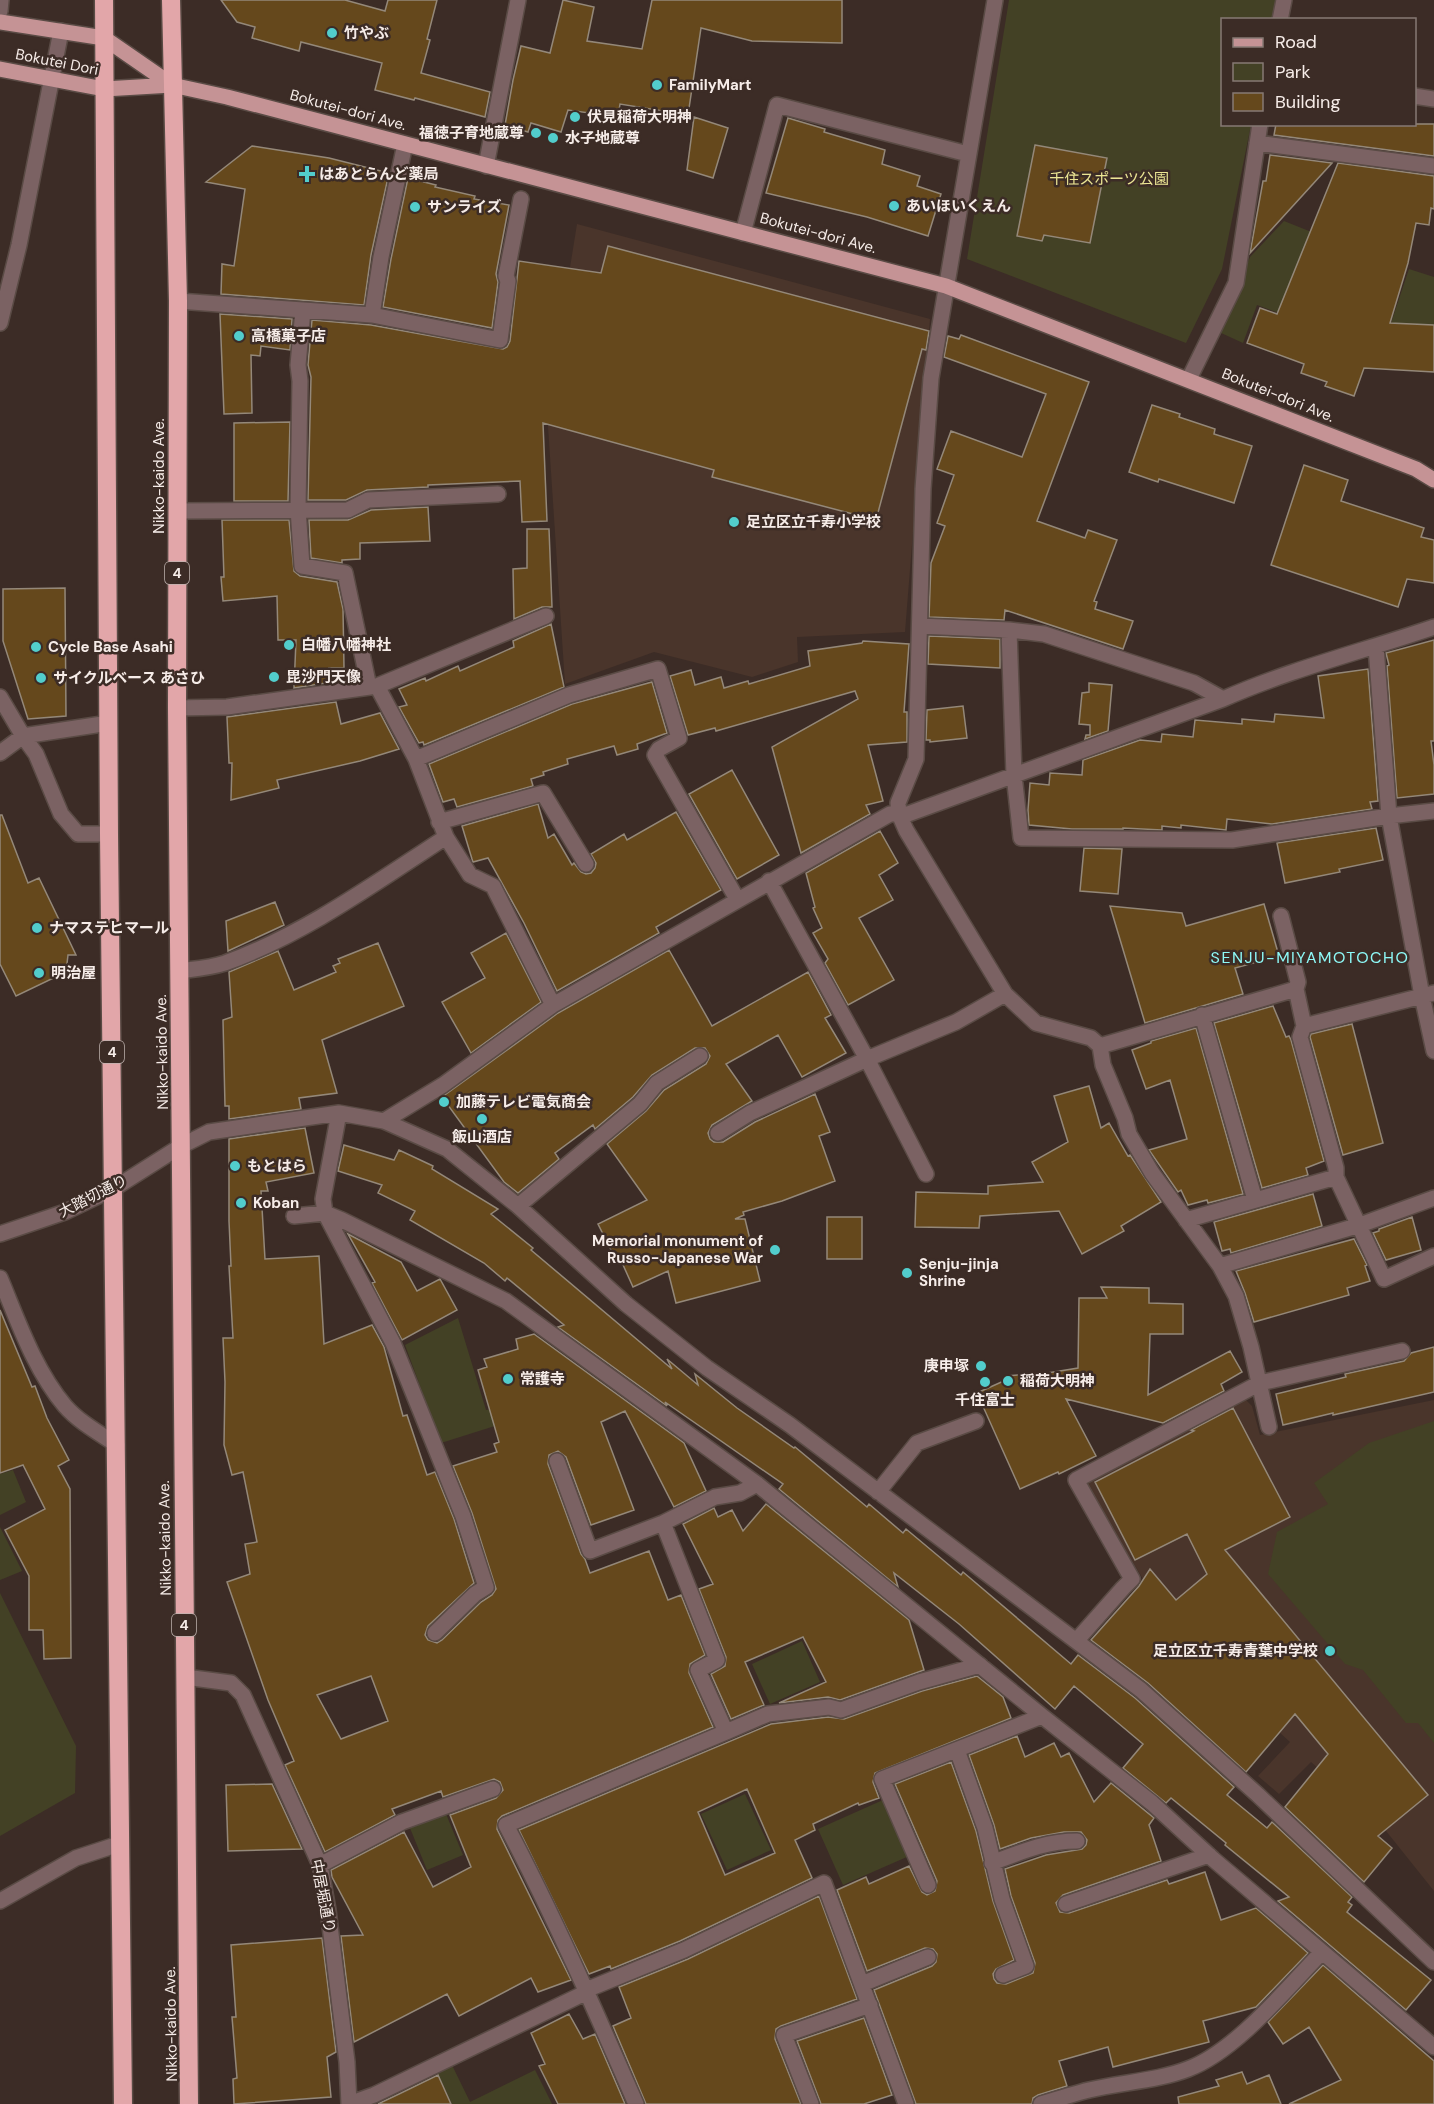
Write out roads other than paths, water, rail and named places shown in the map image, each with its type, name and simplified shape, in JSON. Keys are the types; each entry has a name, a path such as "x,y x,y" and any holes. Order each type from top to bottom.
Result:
{"highway":[{"name":"4","path":"104,0 109,834 123,2104"},
{"name":"Nikko-kaido Ave.","path":"171,0 178,301 177,708 189,2104"}],"main road":[{"name":"Bokutei Dori","path":"0,22 104,38 172,85"},
{"name":"Bokutei Dori","path":"0,69 104,89 172,85"},
{"name":"Bokutei-dori Ave.","path":"172,85 227,97 946,286 1416,469 1434,480"}],"street":[{"path":"0,11 1,0"},
{"path":"486,166 518,0"},
{"path":"995,0 931,378 923,489 916,759 898,803 900,814 906,830 1005,994 1036,1023 1091,1038 1100,1046 1103,1065 1125,1118 1129,1134 1152,1173 1220,1266 1236,1296 1260,1383 1269,1427"},
{"path":"1280,18 1284,0"},
{"path":"0,323 19,245 61,31"},
{"path":"1416,96 1434,99"},
{"path":"743,232 777,105 968,154"},
{"path":"1189,379 1236,283 1260,126"},
{"path":"1257,143 1434,166"},
{"path":"372,315 381,257 405,144"},
{"path":"178,301 372,315 500,340 508,281 506,276 521,199"},
{"path":"303,310 298,365 300,381 298,509 303,566 345,573 373,686 416,759 446,837 470,875 493,886 553,1005"},
{"path":"177,511 348,510 368,500 498,494"},
{"path":"177,708 227,708 373,686 546,616"},
{"path":"920,626 1044,634 1194,683 1223,699"},
{"path":"384,1121 443,1084 553,1005 736,899 890,814 919,810 1223,699 1263,681 1434,627"},
{"path":"1009,630 1014,775 1021,838 1232,840 1434,811"},
{"path":"1376,647 1389,816 1428,995 1434,1051"},
{"path":"416,759 569,695 658,669 679,738 659,749 655,755 736,899"},
{"path":"0,698 36,754 61,814 78,834 109,834"},
{"path":"0,753 23,736 109,723"},
{"path":"439,822 543,793 586,864"},
{"path":"179,971 223,963 289,935 446,837"},
{"path":"769,881 867,1059 926,1174"},
{"path":"1281,916 1298,982 1296,989 1304,1026 1300,1037 1336,1168 1336,1177 1384,1279 1434,1256"},
{"path":"1100,1046 1296,989"},
{"path":"718,1133 750,1113 867,1059 956,1022 1005,994"},
{"path":"1304,1026 1428,995"},
{"path":"1202,1015 1255,1200"},
{"path":"518,1206 640,1104 657,1083 700,1056"},
{"path":"339,1113 323,1199 326,1214 393,1343 463,1516 486,1587 475,1594 435,1632"},
{"name":"大踏切通り","path":"0,1234 65,1212 113,1189 181,1146 209,1132 339,1113 384,1121 447,1149 518,1206 626,1304 707,1368 790,1425 1141,1690 1258,1795 1434,1962"},
{"path":"1186,1220 1336,1177"},
{"path":"1220,1266 1360,1225 1434,1198"},
{"path":"294,1216 326,1214 342,1220 506,1301 757,1484 1152,1803 1209,1855 1434,2048"},
{"path":"0,1278 33,1356 65,1406 88,1427 117,1445"},
{"path":"1077,1640 1132,1579 1076,1480 1260,1383 1402,1351"},
{"path":"878,1492 917,1443 976,1421"},
{"path":"558,1461 590,1551 663,1523 715,1497 740,1493 757,1484"},
{"path":"663,1523 717,1660 698,1670 726,1732"},
{"path":"636,2104 587,1991 506,1825 768,1714 829,1707 841,1710 920,1682 980,1665"},
{"name":"中居堀通り","path":"185,1677 231,1683 243,1695 320,1865 328,1910 347,2062 349,2104"},
{"path":"928,1885 882,1779 1042,1716"},
{"path":"957,1750 985,1828 1002,1899 1026,1966 1003,1975"},
{"path":"320,1865 402,1822 493,1790"},
{"path":"992,1863 1035,1846 1062,1841 1077,1842"},
{"path":"0,1901 76,1858 119,1844"},
{"path":"1066,1904 1209,1855"},
{"path":"349,2104 374,2095 587,1991 684,1950 824,1883 906,2104"},
{"path":"1041,2104 1090,2090 1154,2079 1188,2069 1210,2058 1254,2023 1322,1952"},
{"path":"862,1984 928,1957"},
{"path":"811,2104 784,2036 870,2005"}],"place":[{"name":"竹やぶ","path":"332,33"},
{"name":"FamilyMart","path":"657,85"},
{"name":"伏見稲荷大明神","path":"575,117"},
{"name":"福徳子育地蔵尊","path":"536,133"},
{"name":"水子地蔵尊","path":"553,138"},
{"name":"はあとらんど薬局","path":"307,174"},
{"name":"あいほいくえん","path":"894,206"},
{"name":"サンライズ","path":"415,207"},
{"name":"高橋菓子店","path":"239,336"},
{"name":"足立区立千寿小学校","path":"734,522"},
{"name":"白幡八幡神社","path":"289,645"},
{"name":"Cycle Base Asahi","path":"36,647"},
{"name":"毘沙門天像","path":"274,677"},
{"name":"サイクルベース あさひ","path":"41,678"},
{"name":"ナマステヒマール","path":"37,928"},
{"name":"明治屋","path":"39,973"},
{"name":"加藤テレビ電気商会","path":"444,1102"},
{"name":"飯山酒店","path":"482,1119"},
{"name":"もとはら","path":"235,1166"},
{"name":"Koban","path":"241,1203"},
{"name":"Memorial monument of Russo-Japanese War","path":"775,1250"},
{"name":"Senju-jinja Shrine","path":"907,1273"},
{"name":"庚申塚","path":"981,1366"},
{"name":"常護寺","path":"508,1379"},
{"name":"稲荷大明神","path":"1008,1381"},
{"name":"千住富士","path":"985,1382"},
{"name":"足立区立千寿青葉中学校","path":"1330,1651"}],"district":[{"name":"SENJU-MIYAMOTOCHO","path":"1310,957"}],"park label":[{"name":"千住スポーツ公園","path":"1109,179"}]}
